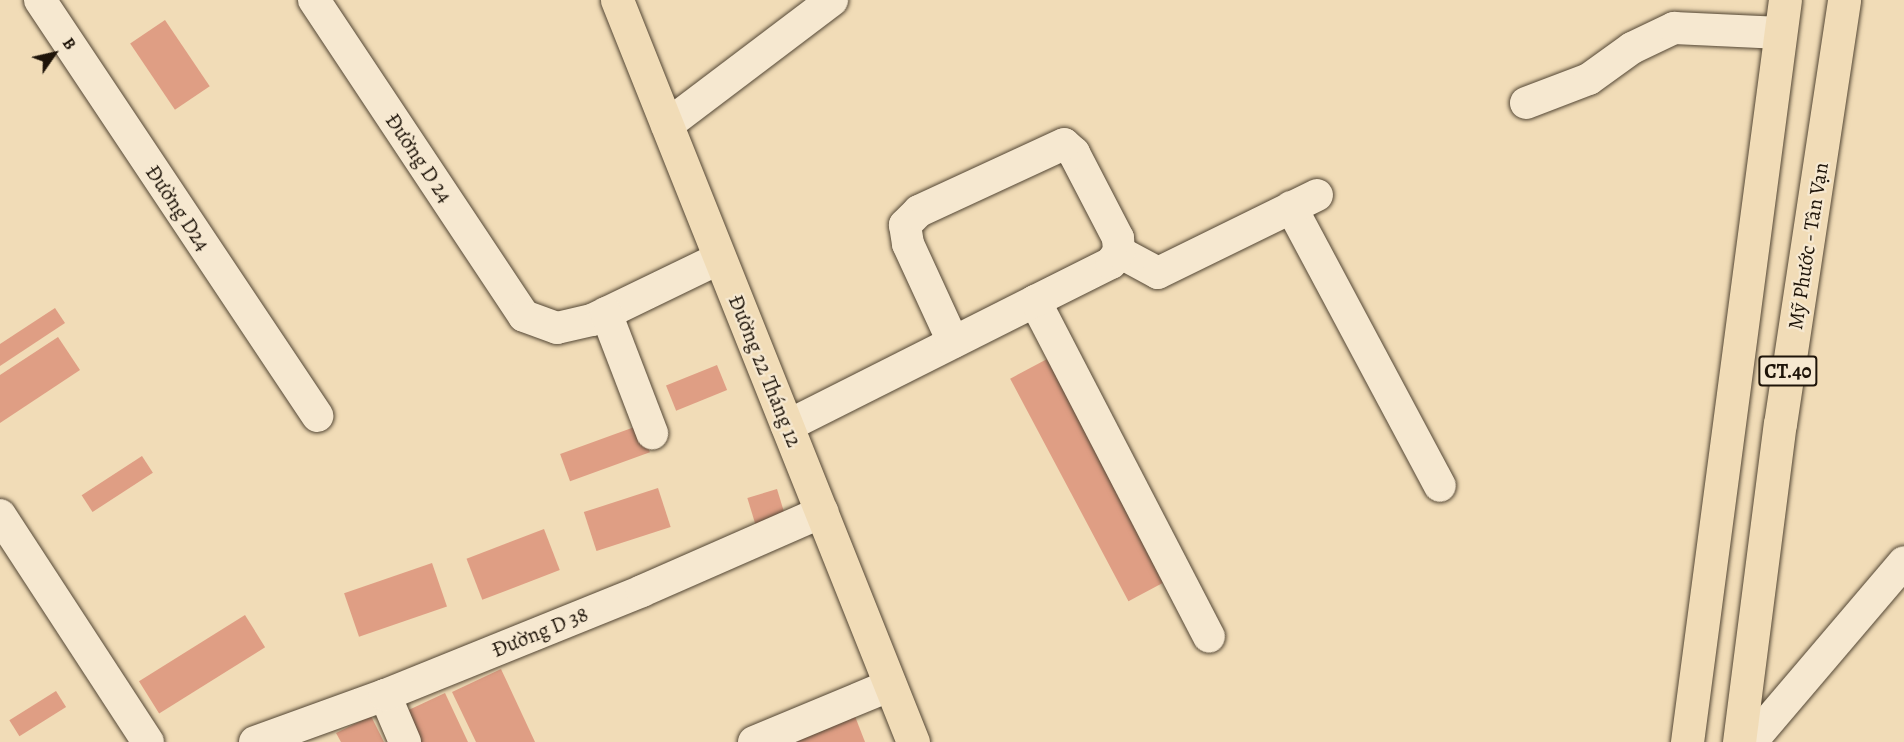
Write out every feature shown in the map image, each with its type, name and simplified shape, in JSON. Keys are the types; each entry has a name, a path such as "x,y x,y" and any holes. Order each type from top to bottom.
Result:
{"main road":[{"name":"Đường 22 Tháng 12","path":"617,0 913,742"},
{"name":"CT.40","path":"1687,742 1785,0"},
{"name":"Mỹ Phước - Tân Vạn","path":"1739,742 1780,424 1844,0"}],"street":[{"name":"Đường D24","path":"40,0 317,416"},
{"name":"Đường D 24","path":"314,0 524,316 557,328 606,313"},
{"path":"667,125 832,0"},
{"path":"1526,104 1589,79 1632,48 1674,28 1780,33"},
{"path":"787,426 1111,263 1119,252 1118,238 1074,153 1064,144 919,211 905,225 908,244 953,342"},
{"path":"1119,252 1158,273 1304,201 1440,486"},
{"path":"652,433 606,313 720,258"},
{"path":"1035,301 1209,637"},
{"name":"Đường D 38","path":"260,741 385,695 642,591 822,512"},
{"path":"0,514 148,742"},
{"path":"1768,736 1904,562"},
{"path":"754,742 891,685"},
{"path":"385,695 405,742"}],"building":[{"path":"165,20 210,86 175,110 130,43"},
{"path":"55,308 65,323 0,366 0,344"},
{"path":"58,337 80,370 0,423 0,375"},
{"path":"1049,358 1167,581 1128,601 1010,379"},
{"path":"717,365 727,390 676,411 666,386"},
{"path":"640,425 650,452 570,481 560,454"},
{"path":"142,456 153,473 93,512 82,495"},
{"path":"658,488 671,527 596,551 584,512"},
{"path":"777,489 787,522 757,531 747,498"},
{"path":"544,529 560,570 482,600 467,559"},
{"path":"432,563 447,606 359,637 344,593"},
{"path":"245,615 265,647 159,713 139,681"},
{"path":"501,669 535,742 476,742 452,692"},
{"path":"56,691 66,707 19,736 9,720"},
{"path":"445,693 468,742 412,742 400,714"},
{"path":"851,706 865,742 772,742"},
{"path":"371,716 384,742 341,742 336,733"}]}
